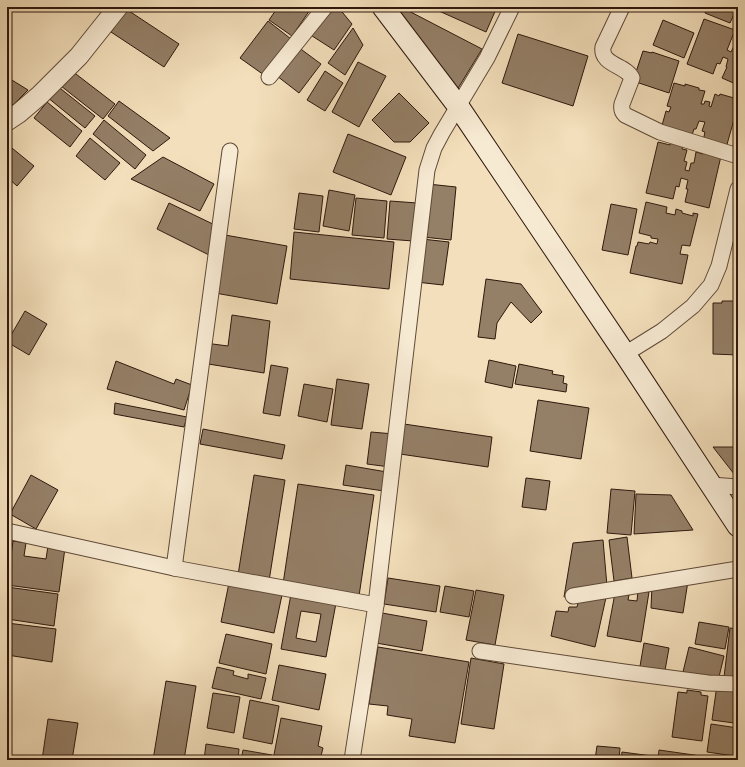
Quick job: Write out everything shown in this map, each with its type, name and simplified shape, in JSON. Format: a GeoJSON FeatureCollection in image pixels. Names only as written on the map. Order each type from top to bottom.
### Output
{"type":"FeatureCollection","features":[{"type":"Feature","properties":{"kind":"main road"},"geometry":{"type":"LineString","coordinates":[[383,7],[458,106],[625,354],[738,526]]}},
{"type":"Feature","properties":{"kind":"street"},"geometry":{"type":"LineString","coordinates":[[7,121],[40,95],[79,56],[118,7]]}},
{"type":"Feature","properties":{"kind":"street"},"geometry":{"type":"LineString","coordinates":[[269,77],[325,7]]}},
{"type":"Feature","properties":{"kind":"street"},"geometry":{"type":"LineString","coordinates":[[352,760],[376,605],[427,170],[434,148],[487,58],[512,7]]}},
{"type":"Feature","properties":{"kind":"street"},"geometry":{"type":"LineString","coordinates":[[622,7],[602,52],[607,60],[630,74],[632,78],[622,104],[622,112],[625,115],[660,132],[738,156]]}},
{"type":"Feature","properties":{"kind":"street"},"geometry":{"type":"LineString","coordinates":[[174,568],[230,151]]}},
{"type":"Feature","properties":{"kind":"street"},"geometry":{"type":"LineString","coordinates":[[625,354],[662,331],[693,306],[711,285],[719,266],[738,189]]}},
{"type":"Feature","properties":{"kind":"street"},"geometry":{"type":"LineString","coordinates":[[711,485],[738,487]]}},
{"type":"Feature","properties":{"kind":"street"},"geometry":{"type":"LineString","coordinates":[[7,531],[174,568],[376,605]]}},
{"type":"Feature","properties":{"kind":"street"},"geometry":{"type":"LineString","coordinates":[[573,596],[738,569]]}},
{"type":"Feature","properties":{"kind":"street"},"geometry":{"type":"LineString","coordinates":[[480,651],[708,683],[738,684]]}},
{"type":"Feature","properties":{"kind":"building"},"geometry":{"type":"Polygon","coordinates":[[[278,7],[312,7],[292,36],[269,20],[278,7]]]}},
{"type":"Feature","properties":{"kind":"building"},"geometry":{"type":"Polygon","coordinates":[[[330,7],[338,7],[352,24],[334,50],[309,34],[330,7]]]}},
{"type":"Feature","properties":{"kind":"building"},"geometry":{"type":"Polygon","coordinates":[[[430,7],[497,7],[486,32],[430,7]]]}},
{"type":"Feature","properties":{"kind":"building"},"geometry":{"type":"Polygon","coordinates":[[[707,7],[738,7],[738,13],[735,12],[730,23],[705,13],[707,7]]]}},
{"type":"Feature","properties":{"kind":"building"},"geometry":{"type":"Polygon","coordinates":[[[403,8],[482,49],[457,90],[399,15],[403,8]]]}},
{"type":"Feature","properties":{"kind":"building"},"geometry":{"type":"Polygon","coordinates":[[[126,9],[179,44],[164,67],[111,32],[126,9]]]}},
{"type":"Feature","properties":{"kind":"building"},"geometry":{"type":"Polygon","coordinates":[[[704,19],[735,30],[727,50],[731,52],[734,46],[737,48],[738,44],[738,85],[722,78],[727,67],[728,59],[723,57],[720,64],[717,63],[713,74],[687,64],[704,19]]]}},
{"type":"Feature","properties":{"kind":"building"},"geometry":{"type":"Polygon","coordinates":[[[663,20],[694,33],[684,58],[653,45],[663,20]]]}},
{"type":"Feature","properties":{"kind":"building"},"geometry":{"type":"Polygon","coordinates":[[[268,21],[291,39],[264,75],[240,58],[268,21]]]}},
{"type":"Feature","properties":{"kind":"building"},"geometry":{"type":"Polygon","coordinates":[[[353,28],[363,45],[345,75],[328,63],[353,28]]]}},
{"type":"Feature","properties":{"kind":"building"},"geometry":{"type":"Polygon","coordinates":[[[518,34],[588,56],[573,106],[502,83],[518,34]]]}},
{"type":"Feature","properties":{"kind":"building"},"geometry":{"type":"Polygon","coordinates":[[[298,47],[321,64],[299,93],[277,76],[298,47]]]}},
{"type":"Feature","properties":{"kind":"building"},"geometry":{"type":"Polygon","coordinates":[[[643,51],[652,52],[679,61],[669,93],[633,81],[643,51]]]}},
{"type":"Feature","properties":{"kind":"building"},"geometry":{"type":"Polygon","coordinates":[[[358,62],[386,76],[359,127],[332,112],[358,62]]]}},
{"type":"Feature","properties":{"kind":"building"},"geometry":{"type":"Polygon","coordinates":[[[72,71],[115,104],[103,119],[61,86],[72,71]]]}},
{"type":"Feature","properties":{"kind":"building"},"geometry":{"type":"Polygon","coordinates":[[[325,71],[343,83],[325,111],[307,100],[325,71]]]}},
{"type":"Feature","properties":{"kind":"building"},"geometry":{"type":"Polygon","coordinates":[[[7,77],[28,90],[13,105],[7,101],[7,77]]]}},
{"type":"Feature","properties":{"kind":"building"},"geometry":{"type":"Polygon","coordinates":[[[674,83],[685,86],[685,84],[705,91],[701,104],[704,104],[705,101],[710,102],[709,106],[711,107],[715,94],[734,98],[733,100],[738,101],[726,148],[703,141],[705,132],[702,131],[705,122],[699,121],[691,138],[661,129],[666,111],[669,112],[671,107],[667,106],[674,83]]]}},
{"type":"Feature","properties":{"kind":"building"},"geometry":{"type":"Polygon","coordinates":[[[56,85],[95,116],[85,128],[47,97],[56,85]]]}},
{"type":"Feature","properties":{"kind":"building"},"geometry":{"type":"Polygon","coordinates":[[[399,93],[429,123],[410,142],[394,142],[372,120],[399,93]]]}},
{"type":"Feature","properties":{"kind":"building"},"geometry":{"type":"Polygon","coordinates":[[[119,101],[170,138],[153,151],[108,116],[119,101]]]}},
{"type":"Feature","properties":{"kind":"building"},"geometry":{"type":"Polygon","coordinates":[[[47,102],[82,131],[70,147],[34,118],[47,102]]]}},
{"type":"Feature","properties":{"kind":"building"},"geometry":{"type":"Polygon","coordinates":[[[104,120],[146,155],[135,169],[93,134],[104,120]]]}},
{"type":"Feature","properties":{"kind":"building"},"geometry":{"type":"Polygon","coordinates":[[[348,134],[406,157],[391,195],[333,172],[348,134]]]}},
{"type":"Feature","properties":{"kind":"building"},"geometry":{"type":"Polygon","coordinates":[[[90,138],[120,163],[105,180],[76,156],[90,138]]]}},
{"type":"Feature","properties":{"kind":"building"},"geometry":{"type":"Polygon","coordinates":[[[658,142],[670,145],[671,142],[683,145],[682,149],[687,150],[684,161],[687,162],[685,170],[689,171],[691,163],[694,163],[696,152],[703,154],[703,151],[721,156],[709,208],[685,202],[688,189],[686,189],[688,180],[681,178],[679,187],[676,186],[673,199],[646,193],[658,142]]]}},
{"type":"Feature","properties":{"kind":"building"},"geometry":{"type":"Polygon","coordinates":[[[7,144],[34,166],[17,186],[7,177],[7,144]]]}},
{"type":"Feature","properties":{"kind":"building"},"geometry":{"type":"Polygon","coordinates":[[[163,157],[214,184],[200,211],[131,179],[163,157]]]}},
{"type":"Feature","properties":{"kind":"building"},"geometry":{"type":"Polygon","coordinates":[[[428,184],[456,187],[451,240],[423,237],[428,184]]]}},
{"type":"Feature","properties":{"kind":"building"},"geometry":{"type":"Polygon","coordinates":[[[329,190],[355,195],[349,231],[323,226],[329,190]]]}},
{"type":"Feature","properties":{"kind":"building"},"geometry":{"type":"Polygon","coordinates":[[[299,193],[323,196],[319,232],[294,229],[299,193]]]}},
{"type":"Feature","properties":{"kind":"building"},"geometry":{"type":"Polygon","coordinates":[[[356,198],[387,201],[384,238],[352,235],[356,198]]]}},
{"type":"Feature","properties":{"kind":"building"},"geometry":{"type":"Polygon","coordinates":[[[390,201],[417,203],[413,241],[387,239],[390,201]]]}},
{"type":"Feature","properties":{"kind":"building"},"geometry":{"type":"Polygon","coordinates":[[[646,202],[667,207],[666,213],[675,215],[676,209],[682,211],[682,213],[693,216],[693,213],[698,214],[690,246],[682,245],[680,254],[688,255],[682,284],[630,273],[638,242],[649,244],[650,242],[657,244],[658,239],[639,233],[646,202]]]}},
{"type":"Feature","properties":{"kind":"building"},"geometry":{"type":"Polygon","coordinates":[[[169,203],[217,226],[213,257],[157,229],[169,203]]]}},
{"type":"Feature","properties":{"kind":"building"},"geometry":{"type":"Polygon","coordinates":[[[611,204],[637,209],[628,255],[602,250],[611,204]]]}},
{"type":"Feature","properties":{"kind":"building"},"geometry":{"type":"Polygon","coordinates":[[[294,232],[394,242],[389,289],[290,279],[294,232]]]}},
{"type":"Feature","properties":{"kind":"building"},"geometry":{"type":"Polygon","coordinates":[[[225,235],[287,246],[277,304],[215,293],[225,235]]]}},
{"type":"Feature","properties":{"kind":"building"},"geometry":{"type":"Polygon","coordinates":[[[422,239],[449,242],[443,285],[416,282],[422,239]]]}},
{"type":"Feature","properties":{"kind":"building"},"geometry":{"type":"Polygon","coordinates":[[[486,279],[521,284],[542,312],[531,323],[511,302],[497,323],[495,339],[478,337],[486,279]]]}},
{"type":"Feature","properties":{"kind":"building"},"geometry":{"type":"Polygon","coordinates":[[[722,301],[738,301],[738,355],[713,354],[713,303],[722,303],[722,301]]]}},
{"type":"Feature","properties":{"kind":"building"},"geometry":{"type":"Polygon","coordinates":[[[25,311],[47,324],[29,355],[7,342],[25,311]]]}},
{"type":"Feature","properties":{"kind":"building"},"geometry":{"type":"Polygon","coordinates":[[[232,315],[270,321],[264,373],[202,363],[205,343],[228,346],[232,315]]]}},
{"type":"Feature","properties":{"kind":"building"},"geometry":{"type":"Polygon","coordinates":[[[489,360],[516,366],[512,388],[485,382],[489,360]]]}},
{"type":"Feature","properties":{"kind":"building"},"geometry":{"type":"Polygon","coordinates":[[[116,361],[174,384],[176,379],[192,385],[184,410],[107,389],[116,361]]]}},
{"type":"Feature","properties":{"kind":"building"},"geometry":{"type":"Polygon","coordinates":[[[519,364],[553,371],[552,374],[564,376],[563,383],[567,384],[566,392],[515,384],[519,364]]]}},
{"type":"Feature","properties":{"kind":"building"},"geometry":{"type":"Polygon","coordinates":[[[271,365],[288,368],[280,416],[263,413],[271,365]]]}},
{"type":"Feature","properties":{"kind":"building"},"geometry":{"type":"Polygon","coordinates":[[[337,379],[369,384],[362,429],[331,425],[337,379]]]}},
{"type":"Feature","properties":{"kind":"building"},"geometry":{"type":"Polygon","coordinates":[[[304,384],[333,389],[327,422],[298,416],[304,384]]]}},
{"type":"Feature","properties":{"kind":"building"},"geometry":{"type":"Polygon","coordinates":[[[538,400],[589,408],[581,459],[530,451],[538,400]]]}},
{"type":"Feature","properties":{"kind":"building"},"geometry":{"type":"Polygon","coordinates":[[[115,403],[187,417],[184,427],[114,414],[115,403]]]}},
{"type":"Feature","properties":{"kind":"building"},"geometry":{"type":"Polygon","coordinates":[[[404,424],[492,437],[488,467],[400,454],[404,424]]]}},
{"type":"Feature","properties":{"kind":"building"},"geometry":{"type":"Polygon","coordinates":[[[203,429],[285,445],[282,459],[200,444],[203,429]]]}},
{"type":"Feature","properties":{"kind":"building"},"geometry":{"type":"Polygon","coordinates":[[[371,432],[394,434],[390,467],[367,464],[371,432]]]}},
{"type":"Feature","properties":{"kind":"building"},"geometry":{"type":"Polygon","coordinates":[[[713,447],[738,447],[738,479],[713,447]]]}},
{"type":"Feature","properties":{"kind":"building"},"geometry":{"type":"Polygon","coordinates":[[[346,465],[387,472],[384,491],[343,485],[346,465]]]}},
{"type":"Feature","properties":{"kind":"building"},"geometry":{"type":"Polygon","coordinates":[[[31,475],[58,490],[36,529],[10,514],[31,475]]]}},
{"type":"Feature","properties":{"kind":"building"},"geometry":{"type":"Polygon","coordinates":[[[254,475],[285,480],[269,581],[238,575],[254,475]]]}},
{"type":"Feature","properties":{"kind":"building"},"geometry":{"type":"Polygon","coordinates":[[[526,478],[550,481],[546,510],[522,507],[526,478]]]}},
{"type":"Feature","properties":{"kind":"building"},"geometry":{"type":"Polygon","coordinates":[[[298,484],[374,495],[359,596],[283,584],[298,484]]]}},
{"type":"Feature","properties":{"kind":"building"},"geometry":{"type":"Polygon","coordinates":[[[611,489],[635,491],[631,535],[607,533],[611,489]]]}},
{"type":"Feature","properties":{"kind":"building"},"geometry":{"type":"Polygon","coordinates":[[[636,494],[671,495],[693,530],[634,534],[636,494]]]}},
{"type":"Feature","properties":{"kind":"building"},"geometry":{"type":"Polygon","coordinates":[[[627,537],[632,578],[614,581],[609,540],[627,537]]]}},
{"type":"Feature","properties":{"kind":"building"},"geometry":{"type":"Polygon","coordinates":[[[603,540],[607,586],[564,597],[573,543],[603,540]]]}},
{"type":"Feature","properties":{"kind":"building"},"geometry":{"type":"Polygon","coordinates":[[[13,541],[26,543],[24,556],[46,559],[48,546],[65,548],[59,592],[7,585],[13,541]]]}},
{"type":"Feature","properties":{"kind":"building"},"geometry":{"type":"Polygon","coordinates":[[[388,578],[440,586],[436,612],[384,604],[388,578]]]}},
{"type":"Feature","properties":{"kind":"building"},"geometry":{"type":"Polygon","coordinates":[[[688,581],[683,613],[651,608],[652,585],[688,581]]]}},
{"type":"Feature","properties":{"kind":"building"},"geometry":{"type":"Polygon","coordinates":[[[229,583],[282,595],[274,633],[221,622],[229,583]]]}},
{"type":"Feature","properties":{"kind":"building"},"geometry":{"type":"Polygon","coordinates":[[[445,586],[474,591],[469,617],[440,612],[445,586]]]}},
{"type":"Feature","properties":{"kind":"building"},"geometry":{"type":"Polygon","coordinates":[[[7,587],[58,594],[54,626],[7,619],[7,587]]]}},
{"type":"Feature","properties":{"kind":"building"},"geometry":{"type":"Polygon","coordinates":[[[476,590],[504,595],[495,645],[466,640],[476,590]]]}},
{"type":"Feature","properties":{"kind":"building"},"geometry":{"type":"Polygon","coordinates":[[[638,590],[649,592],[641,642],[607,636],[615,593],[629,595],[628,600],[637,601],[638,590]]]}},
{"type":"Feature","properties":{"kind":"building"},"geometry":{"type":"Polygon","coordinates":[[[607,593],[595,647],[551,636],[556,611],[568,612],[569,607],[577,607],[579,599],[607,593]]]}},
{"type":"Feature","properties":{"kind":"building"},"geometry":{"type":"Polygon","coordinates":[[[291,594],[336,603],[326,657],[281,649],[291,594]],[[301,611],[296,638],[316,642],[321,614],[301,611]]]}},
{"type":"Feature","properties":{"kind":"building"},"geometry":{"type":"Polygon","coordinates":[[[382,613],[427,621],[422,651],[376,643],[382,613]]]}},
{"type":"Feature","properties":{"kind":"building"},"geometry":{"type":"Polygon","coordinates":[[[699,622],[729,627],[725,649],[695,644],[699,622]]]}},
{"type":"Feature","properties":{"kind":"building"},"geometry":{"type":"Polygon","coordinates":[[[7,623],[56,629],[52,662],[7,655],[7,623]]]}},
{"type":"Feature","properties":{"kind":"building"},"geometry":{"type":"Polygon","coordinates":[[[730,628],[738,629],[738,679],[724,677],[730,628]]]}},
{"type":"Feature","properties":{"kind":"building"},"geometry":{"type":"Polygon","coordinates":[[[226,634],[272,644],[266,674],[219,663],[226,634]]]}},
{"type":"Feature","properties":{"kind":"building"},"geometry":{"type":"Polygon","coordinates":[[[644,643],[669,648],[664,676],[639,672],[644,643]]]}},
{"type":"Feature","properties":{"kind":"building"},"geometry":{"type":"Polygon","coordinates":[[[378,647],[469,662],[455,743],[409,736],[412,719],[387,715],[388,706],[369,704],[378,647]]]}},
{"type":"Feature","properties":{"kind":"building"},"geometry":{"type":"Polygon","coordinates":[[[689,647],[724,656],[718,681],[683,672],[689,647]]]}},
{"type":"Feature","properties":{"kind":"building"},"geometry":{"type":"Polygon","coordinates":[[[471,658],[504,664],[494,729],[461,724],[471,658]]]}},
{"type":"Feature","properties":{"kind":"building"},"geometry":{"type":"Polygon","coordinates":[[[279,665],[326,674],[319,710],[272,700],[279,665]]]}},
{"type":"Feature","properties":{"kind":"building"},"geometry":{"type":"Polygon","coordinates":[[[217,667],[234,671],[233,675],[248,679],[248,674],[266,678],[261,699],[212,688],[217,667]]]}},
{"type":"Feature","properties":{"kind":"building"},"geometry":{"type":"Polygon","coordinates":[[[166,681],[196,686],[184,760],[153,760],[166,681]]]}},
{"type":"Feature","properties":{"kind":"building"},"geometry":{"type":"Polygon","coordinates":[[[717,685],[738,688],[734,723],[712,720],[717,685]]]}},
{"type":"Feature","properties":{"kind":"building"},"geometry":{"type":"Polygon","coordinates":[[[687,690],[701,692],[701,695],[708,696],[702,741],[672,737],[678,692],[687,693],[687,690]]]}},
{"type":"Feature","properties":{"kind":"building"},"geometry":{"type":"Polygon","coordinates":[[[213,693],[240,697],[234,733],[207,728],[213,693]]]}},
{"type":"Feature","properties":{"kind":"building"},"geometry":{"type":"Polygon","coordinates":[[[250,700],[279,706],[272,744],[243,738],[250,700]]]}},
{"type":"Feature","properties":{"kind":"building"},"geometry":{"type":"Polygon","coordinates":[[[281,718],[322,726],[318,746],[323,748],[320,760],[273,760],[281,718]]]}},
{"type":"Feature","properties":{"kind":"building"},"geometry":{"type":"Polygon","coordinates":[[[48,719],[78,723],[72,760],[42,760],[48,719]]]}},
{"type":"Feature","properties":{"kind":"building"},"geometry":{"type":"Polygon","coordinates":[[[711,724],[738,728],[734,756],[707,752],[711,724]]]}},
{"type":"Feature","properties":{"kind":"building"},"geometry":{"type":"Polygon","coordinates":[[[206,744],[239,749],[238,760],[204,760],[206,744]]]}},
{"type":"Feature","properties":{"kind":"building"},"geometry":{"type":"Polygon","coordinates":[[[597,746],[620,748],[619,760],[595,760],[597,746]]]}},
{"type":"Feature","properties":{"kind":"building"},"geometry":{"type":"Polygon","coordinates":[[[243,750],[272,755],[271,760],[241,760],[243,750]]]}},
{"type":"Feature","properties":{"kind":"building"},"geometry":{"type":"Polygon","coordinates":[[[659,750],[701,756],[701,760],[658,760],[659,750]]]}},
{"type":"Feature","properties":{"kind":"building"},"geometry":{"type":"Polygon","coordinates":[[[622,752],[652,756],[652,760],[621,760],[622,752]]]}}]}
